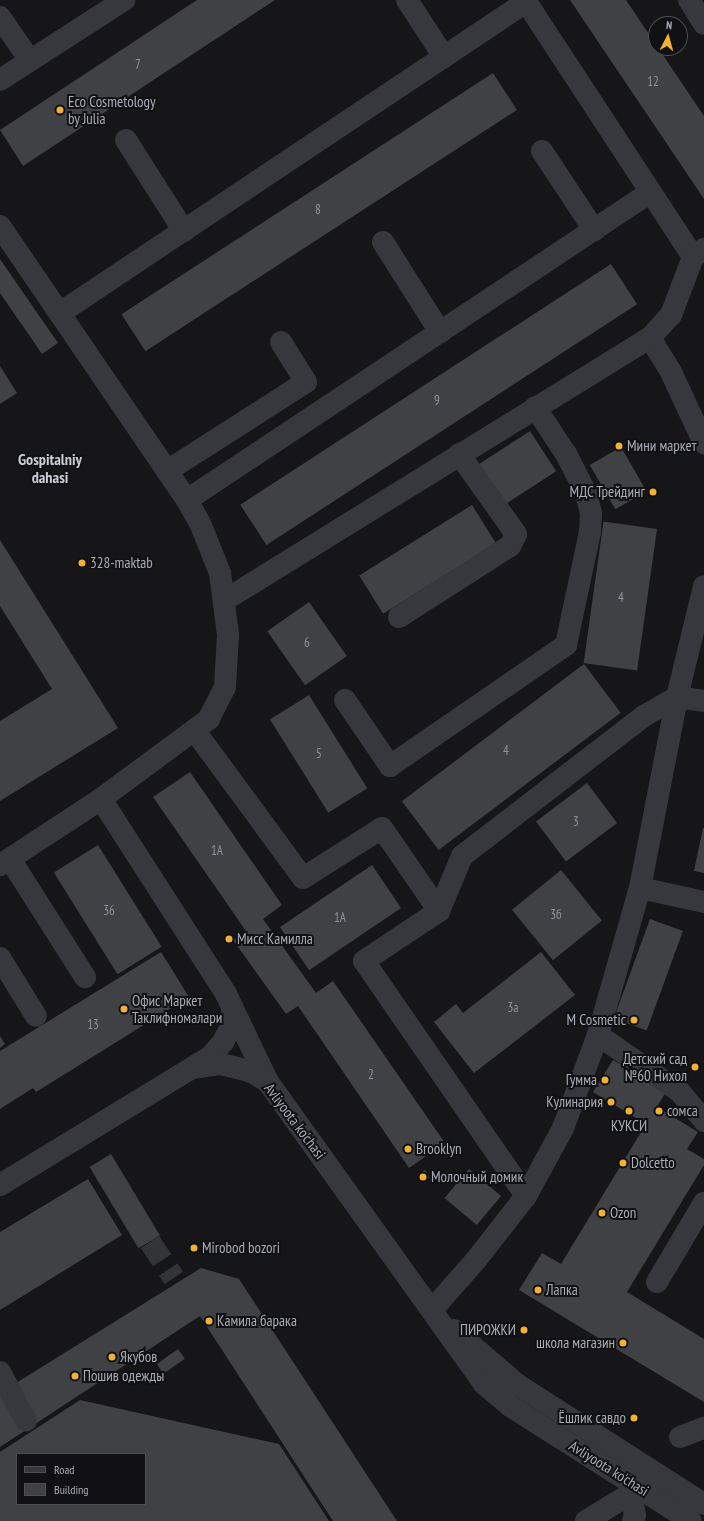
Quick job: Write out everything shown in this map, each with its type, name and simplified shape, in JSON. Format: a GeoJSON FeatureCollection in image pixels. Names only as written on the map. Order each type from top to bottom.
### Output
{"type":"FeatureCollection","features":[{"type":"Feature","properties":{"kind":"street"},"geometry":{"type":"LineString","coordinates":[[0,80],[29,59],[124,0]]}},
{"type":"Feature","properties":{"kind":"street"},"geometry":{"type":"LineString","coordinates":[[407,0],[444,57]]}},
{"type":"Feature","properties":{"kind":"street"},"geometry":{"type":"LineString","coordinates":[[689,0],[704,24]]}},
{"type":"Feature","properties":{"kind":"street"},"geometry":{"type":"LineString","coordinates":[[60,314],[526,1],[650,193],[698,253],[671,315],[650,338],[535,407],[225,600]]}},
{"type":"Feature","properties":{"kind":"street"},"geometry":{"type":"LineString","coordinates":[[0,18],[29,59]]}},
{"type":"Feature","properties":{"kind":"street"},"geometry":{"type":"LineString","coordinates":[[126,140],[184,231]]}},
{"type":"Feature","properties":{"kind":"street"},"geometry":{"type":"LineString","coordinates":[[542,151],[594,230]]}},
{"type":"Feature","properties":{"kind":"street"},"geometry":{"type":"LineString","coordinates":[[188,500],[650,193]]}},
{"type":"Feature","properties":{"kind":"street"},"geometry":{"type":"LineString","coordinates":[[0,226],[188,500],[211,546],[225,600],[228,649],[225,687],[208,719],[196,731],[101,799],[5,862],[84,977]]}},
{"type":"Feature","properties":{"kind":"street"},"geometry":{"type":"LineString","coordinates":[[383,242],[440,332]]}},
{"type":"Feature","properties":{"kind":"street"},"geometry":{"type":"LineString","coordinates":[[650,338],[670,370],[704,443]]}},
{"type":"Feature","properties":{"kind":"street"},"geometry":{"type":"LineString","coordinates":[[168,472],[306,382],[281,342]]}},
{"type":"Feature","properties":{"kind":"street"},"geometry":{"type":"LineString","coordinates":[[345,700],[390,766],[566,645],[590,532],[591,513],[586,493],[569,460],[535,407]]}},
{"type":"Feature","properties":{"kind":"street"},"geometry":{"type":"LineString","coordinates":[[399,616],[510,546],[516,534],[459,454]]}},
{"type":"Feature","properties":{"kind":"street"},"geometry":{"type":"LineString","coordinates":[[432,1310],[476,1260],[526,1196],[563,1128],[598,1035],[640,888],[677,697],[704,586]]}},
{"type":"Feature","properties":{"kind":"street"},"geometry":{"type":"LineString","coordinates":[[526,1196],[364,961],[439,911],[462,856],[644,716],[677,697],[704,701]]}},
{"type":"Feature","properties":{"kind":"street"},"geometry":{"type":"LineString","coordinates":[[196,731],[303,878],[382,828],[439,911]]}},
{"type":"Feature","properties":{"kind":"street"},"geometry":{"type":"LineString","coordinates":[[101,799],[232,1006],[268,1082]]}},
{"type":"Feature","properties":{"kind":"street"},"geometry":{"type":"LineString","coordinates":[[640,888],[704,902]]}},
{"type":"Feature","properties":{"kind":"street"},"geometry":{"type":"LineString","coordinates":[[0,958],[36,1016]]}},
{"type":"Feature","properties":{"kind":"street"},"geometry":{"type":"LineString","coordinates":[[192,1068],[210,1056],[223,1042],[232,1025],[232,1006]]}},
{"type":"Feature","properties":{"kind":"street"},"geometry":{"type":"LineString","coordinates":[[598,1035],[680,1092],[704,1121]]}},
{"type":"Feature","properties":{"kind":"street","name":"Avliyoota ko'chasi"},"geometry":{"type":"LineString","coordinates":[[0,1185],[192,1068],[231,1064],[250,1071],[268,1082],[432,1310],[458,1352],[492,1392],[636,1491],[691,1521]]}},
{"type":"Feature","properties":{"kind":"street"},"geometry":{"type":"LineString","coordinates":[[656,1282],[704,1203]]}},
{"type":"Feature","properties":{"kind":"street","name":"Avliyoota ko'chasi"},"geometry":{"type":"LineString","coordinates":[[432,1310],[518,1385],[704,1504]]}},
{"type":"Feature","properties":{"kind":"street"},"geometry":{"type":"LineString","coordinates":[[0,1372],[26,1421]]}},
{"type":"Feature","properties":{"kind":"street"},"geometry":{"type":"LineString","coordinates":[[680,1437],[704,1428]]}},
{"type":"Feature","properties":{"kind":"street"},"geometry":{"type":"LineString","coordinates":[[586,1521],[636,1491],[653,1471]]}},
{"type":"Feature","properties":{"kind":"street"},"geometry":{"type":"LineString","coordinates":[[633,1521],[635,1515],[636,1491]]}},
{"type":"Feature","properties":{"kind":"building"},"geometry":{"type":"Polygon","coordinates":[[[197,0],[275,0],[23,166],[0,130],[197,0]]]}},
{"type":"Feature","properties":{"kind":"building"},"geometry":{"type":"Polygon","coordinates":[[[570,0],[626,0],[648,33],[648,56],[664,56],[704,116],[704,199],[570,0]]]}},
{"type":"Feature","properties":{"kind":"building"},"geometry":{"type":"Polygon","coordinates":[[[493,73],[517,110],[145,351],[121,314],[493,73]]]}},
{"type":"Feature","properties":{"kind":"building"},"geometry":{"type":"Polygon","coordinates":[[[0,259],[58,343],[42,354],[0,293],[0,259]]]}},
{"type":"Feature","properties":{"kind":"building"},"geometry":{"type":"Polygon","coordinates":[[[611,264],[637,304],[266,545],[240,505],[611,264]]]}},
{"type":"Feature","properties":{"kind":"building"},"geometry":{"type":"Polygon","coordinates":[[[0,366],[17,393],[0,404],[0,366]]]}},
{"type":"Feature","properties":{"kind":"building"},"geometry":{"type":"Polygon","coordinates":[[[530,431],[556,471],[504,505],[478,465],[530,431]]]}},
{"type":"Feature","properties":{"kind":"building"},"geometry":{"type":"Polygon","coordinates":[[[621,447],[646,491],[615,509],[590,465],[621,447]]]}},
{"type":"Feature","properties":{"kind":"building"},"geometry":{"type":"Polygon","coordinates":[[[472,505],[496,543],[383,614],[359,575],[472,505]]]}},
{"type":"Feature","properties":{"kind":"building"},"geometry":{"type":"Polygon","coordinates":[[[604,521],[657,529],[637,671],[584,663],[604,521]]]}},
{"type":"Feature","properties":{"kind":"building"},"geometry":{"type":"Polygon","coordinates":[[[0,540],[118,728],[0,801],[0,721],[52,689],[0,606],[0,540]]]}},
{"type":"Feature","properties":{"kind":"building"},"geometry":{"type":"Polygon","coordinates":[[[309,602],[347,656],[305,685],[267,631],[309,602]]]}},
{"type":"Feature","properties":{"kind":"building"},"geometry":{"type":"Polygon","coordinates":[[[584,664],[621,713],[439,850],[402,801],[584,664]]]}},
{"type":"Feature","properties":{"kind":"building"},"geometry":{"type":"Polygon","coordinates":[[[309,695],[367,788],[328,813],[270,719],[309,695]]]}},
{"type":"Feature","properties":{"kind":"building"},"geometry":{"type":"Polygon","coordinates":[[[190,772],[282,905],[263,919],[316,993],[333,981],[445,1143],[409,1168],[298,1006],[286,1014],[233,940],[246,931],[153,797],[190,772]]]}},
{"type":"Feature","properties":{"kind":"building"},"geometry":{"type":"Polygon","coordinates":[[[587,783],[617,823],[566,861],[536,822],[587,783]]]}},
{"type":"Feature","properties":{"kind":"building"},"geometry":{"type":"Polygon","coordinates":[[[704,828],[704,873],[694,871],[704,828]]]}},
{"type":"Feature","properties":{"kind":"building"},"geometry":{"type":"Polygon","coordinates":[[[98,845],[162,947],[117,974],[54,873],[98,845]]]}},
{"type":"Feature","properties":{"kind":"building"},"geometry":{"type":"Polygon","coordinates":[[[372,865],[401,908],[309,970],[280,927],[372,865]]]}},
{"type":"Feature","properties":{"kind":"building"},"geometry":{"type":"Polygon","coordinates":[[[561,870],[602,921],[553,960],[512,910],[561,870]]]}},
{"type":"Feature","properties":{"kind":"building"},"geometry":{"type":"Polygon","coordinates":[[[650,919],[683,931],[647,1031],[614,1019],[650,919]]]}},
{"type":"Feature","properties":{"kind":"building"},"geometry":{"type":"Polygon","coordinates":[[[161,952],[189,997],[36,1092],[33,1088],[0,1109],[0,1051],[161,952]]]}},
{"type":"Feature","properties":{"kind":"building"},"geometry":{"type":"Polygon","coordinates":[[[541,952],[575,995],[474,1073],[434,1022],[456,1004],[463,1013],[541,952]]]}},
{"type":"Feature","properties":{"kind":"building"},"geometry":{"type":"Polygon","coordinates":[[[0,1036],[5,1044],[0,1048],[0,1036]]]}},
{"type":"Feature","properties":{"kind":"building"},"geometry":{"type":"Polygon","coordinates":[[[613,1060],[666,1092],[657,1107],[698,1132],[687,1149],[704,1159],[704,1165],[627,1292],[704,1339],[704,1402],[519,1290],[542,1253],[561,1264],[646,1124],[593,1092],[613,1060]]]}},
{"type":"Feature","properties":{"kind":"building"},"geometry":{"type":"Polygon","coordinates":[[[111,1154],[160,1235],[138,1248],[90,1167],[111,1154]]]}},
{"type":"Feature","properties":{"kind":"building"},"geometry":{"type":"Polygon","coordinates":[[[469,1169],[501,1196],[477,1225],[445,1198],[469,1169]]]}},
{"type":"Feature","properties":{"kind":"building","name":"Молочный домик"},"geometry":{"type":"Polygon","coordinates":[[[425,1170],[430,1178],[422,1182],[417,1175],[425,1170]]]}},
{"type":"Feature","properties":{"kind":"building"},"geometry":{"type":"Polygon","coordinates":[[[88,1179],[122,1235],[0,1310],[0,1232],[88,1179]]]}},
{"type":"Feature","properties":{"kind":"building"},"geometry":{"type":"Polygon","coordinates":[[[201,1268],[239,1279],[397,1521],[333,1521],[200,1316],[0,1447],[0,1393],[201,1268]]]}},
{"type":"Feature","properties":{"kind":"building"},"geometry":{"type":"Polygon","coordinates":[[[178,1349],[185,1359],[164,1374],[157,1364],[178,1349]]]}},
{"type":"Feature","properties":{"kind":"building"},"geometry":{"type":"Polygon","coordinates":[[[80,1400],[279,1444],[329,1521],[0,1521],[0,1452],[80,1400]]]}},
{"type":"Feature","properties":{"kind":"tunnel"},"geometry":{"type":"LineString","coordinates":[[150,1242],[174,1278]]}},
{"type":"Feature","properties":{"kind":"place","name":"Eco Cosmetology by Julia"},"geometry":{"type":"Point","coordinates":[60,110]}},
{"type":"Feature","properties":{"kind":"place","name":"Мини маркет"},"geometry":{"type":"Point","coordinates":[619,446]}},
{"type":"Feature","properties":{"kind":"place","name":"МДС Трейдинг"},"geometry":{"type":"Point","coordinates":[653,492]}},
{"type":"Feature","properties":{"kind":"place","name":"328-maktab"},"geometry":{"type":"Point","coordinates":[82,563]}},
{"type":"Feature","properties":{"kind":"place","name":"Мисс Камилла"},"geometry":{"type":"Point","coordinates":[229,939]}},
{"type":"Feature","properties":{"kind":"place","name":"Офис Маркет Таклифномалари"},"geometry":{"type":"Point","coordinates":[124,1009]}},
{"type":"Feature","properties":{"kind":"place","name":"M Cosmetic"},"geometry":{"type":"Point","coordinates":[634,1020]}},
{"type":"Feature","properties":{"kind":"place","name":"Детский сад №60 Нихол"},"geometry":{"type":"Point","coordinates":[695,1067]}},
{"type":"Feature","properties":{"kind":"place","name":"Гумма"},"geometry":{"type":"Point","coordinates":[605,1080]}},
{"type":"Feature","properties":{"kind":"place","name":"Кулинария"},"geometry":{"type":"Point","coordinates":[611,1102]}},
{"type":"Feature","properties":{"kind":"place","name":"КУКСИ"},"geometry":{"type":"Point","coordinates":[629,1111]}},
{"type":"Feature","properties":{"kind":"place","name":"сомса"},"geometry":{"type":"Point","coordinates":[659,1111]}},
{"type":"Feature","properties":{"kind":"place","name":"Brooklyn"},"geometry":{"type":"Point","coordinates":[408,1149]}},
{"type":"Feature","properties":{"kind":"place","name":"Dolcetto"},"geometry":{"type":"Point","coordinates":[623,1163]}},
{"type":"Feature","properties":{"kind":"place","name":"Молочный домик"},"geometry":{"type":"Point","coordinates":[423,1177]}},
{"type":"Feature","properties":{"kind":"place","name":"Ozon"},"geometry":{"type":"Point","coordinates":[602,1213]}},
{"type":"Feature","properties":{"kind":"place","name":"Mirobod bozori"},"geometry":{"type":"Point","coordinates":[194,1248]}},
{"type":"Feature","properties":{"kind":"place","name":"Лапка"},"geometry":{"type":"Point","coordinates":[538,1290]}},
{"type":"Feature","properties":{"kind":"place","name":"Камила барака"},"geometry":{"type":"Point","coordinates":[209,1321]}},
{"type":"Feature","properties":{"kind":"place","name":"ПИРОЖКИ"},"geometry":{"type":"Point","coordinates":[524,1330]}},
{"type":"Feature","properties":{"kind":"place","name":"школа магазин"},"geometry":{"type":"Point","coordinates":[623,1343]}},
{"type":"Feature","properties":{"kind":"place","name":"Якубов"},"geometry":{"type":"Point","coordinates":[112,1357]}},
{"type":"Feature","properties":{"kind":"place","name":"Пошив одежды"},"geometry":{"type":"Point","coordinates":[75,1376]}},
{"type":"Feature","properties":{"kind":"place","name":"Ёшлик савдо"},"geometry":{"type":"Point","coordinates":[634,1418]}},
{"type":"Feature","properties":{"kind":"district","name":"Gospitalniy dahasi"},"geometry":{"type":"Point","coordinates":[50,468]}}]}
